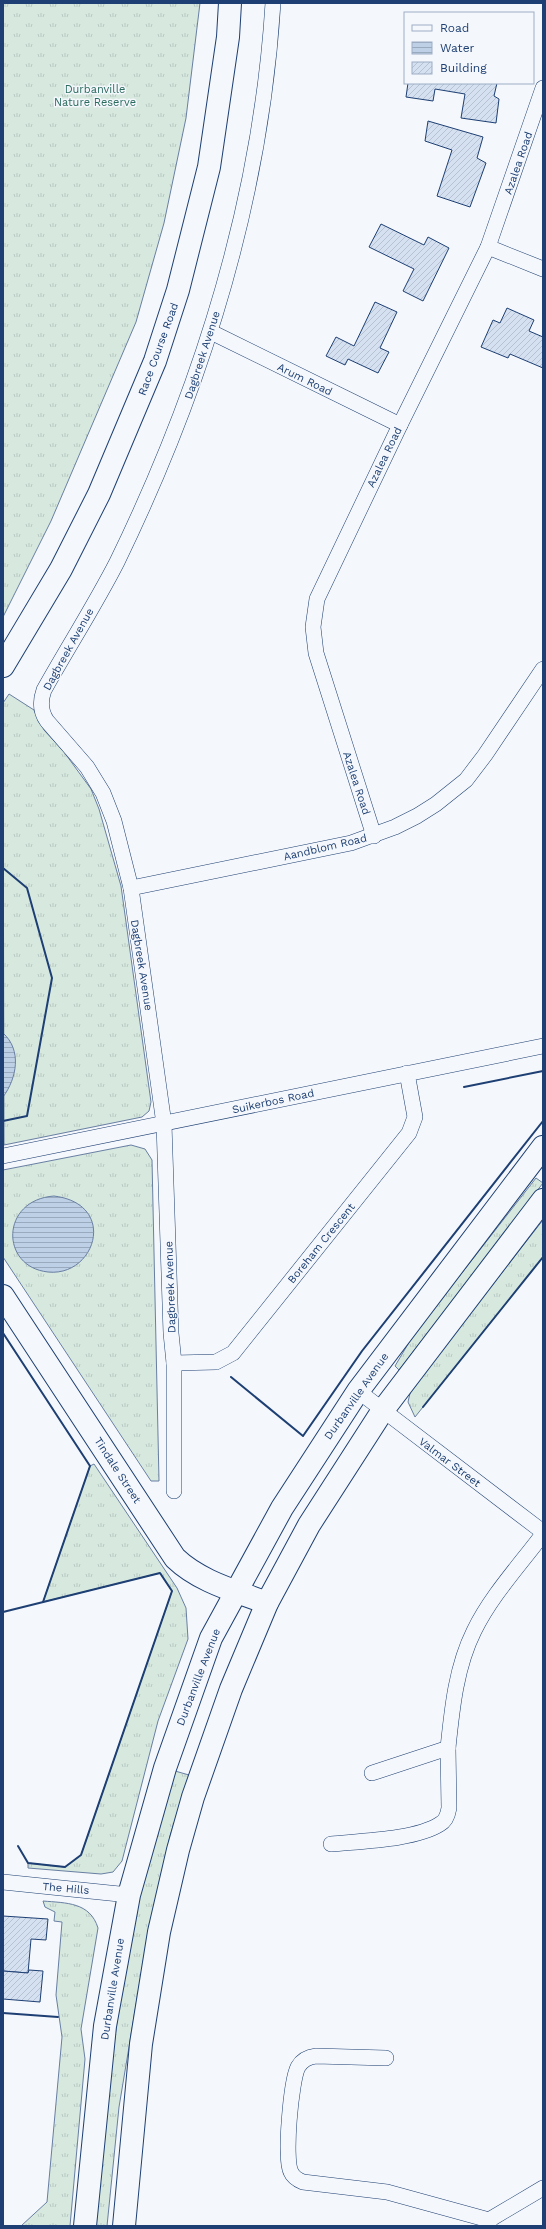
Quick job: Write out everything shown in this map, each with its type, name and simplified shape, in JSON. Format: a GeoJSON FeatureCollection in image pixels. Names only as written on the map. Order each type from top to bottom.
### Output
{"type":"FeatureCollection","features":[{"type":"Feature","properties":{"kind":"main road","name":"Race Course Road"},"geometry":{"type":"LineString","coordinates":[[3,666],[61,569],[99,494],[155,361],[178,290],[209,167],[228,36],[230,3]]}},
{"type":"Feature","properties":{"kind":"main road","name":"Durbanville Avenue"},"geometry":{"type":"LineString","coordinates":[[85,2226],[104,2026],[129,1895],[152,1808],[211,1638],[285,1502],[358,1390],[543,1147]]}},
{"type":"Feature","properties":{"kind":"main road"},"geometry":{"type":"LineString","coordinates":[[124,2226],[144,2022],[152,1969],[169,1886],[204,1764],[231,1689],[267,1603],[309,1524],[383,1410],[543,1200]]}},
{"type":"Feature","properties":{"kind":"main road","name":"Tindale Street"},"geometry":{"type":"LineString","coordinates":[[3,1296],[175,1558],[193,1573],[267,1603]]}},
{"type":"Feature","properties":{"kind":"street","name":"Dagbreek Avenue"},"geometry":{"type":"LineString","coordinates":[[174,1491],[174,1363],[164,1124],[130,888],[114,821],[103,793],[87,767],[47,721],[43,715],[41,702],[44,690],[116,564],[140,512],[185,407],[211,332],[235,244],[257,145],[271,44],[274,3]]}},
{"type":"Feature","properties":{"kind":"street","name":"Azalea Road"},"geometry":{"type":"LineString","coordinates":[[374,836],[319,666],[314,640],[314,620],[317,599],[400,425],[488,247],[543,88]]}},
{"type":"Feature","properties":{"kind":"street"},"geometry":{"type":"LineString","coordinates":[[488,247],[543,270]]}},
{"type":"Feature","properties":{"kind":"street","name":"Arum Road"},"geometry":{"type":"LineString","coordinates":[[211,332],[400,425]]}},
{"type":"Feature","properties":{"kind":"street","name":"Aandblom Road"},"geometry":{"type":"LineString","coordinates":[[130,888],[351,843],[374,836],[423,812],[452,792],[466,780],[485,755],[543,669]]}},
{"type":"Feature","properties":{"kind":"street","name":"Suikerbos Road"},"geometry":{"type":"LineString","coordinates":[[3,1156],[543,1046]]}},
{"type":"Feature","properties":{"kind":"street","name":"Boreham Crescent"},"geometry":{"type":"LineString","coordinates":[[174,1363],[216,1362],[233,1353],[409,1133],[415,1122],[415,1111],[407,1073]]}},
{"type":"Feature","properties":{"kind":"street","name":"Valmar Street"},"geometry":{"type":"LineString","coordinates":[[358,1390],[543,1533]]}},
{"type":"Feature","properties":{"kind":"street"},"geometry":{"type":"LineString","coordinates":[[331,1844],[404,1836],[442,1823],[448,1813],[448,1748],[453,1700],[462,1663],[474,1632],[503,1584],[543,1533]]}},
{"type":"Feature","properties":{"kind":"street"},"geometry":{"type":"LineString","coordinates":[[372,1773],[448,1748]]}},
{"type":"Feature","properties":{"kind":"street","name":"The Hills"},"geometry":{"type":"LineString","coordinates":[[3,1882],[129,1895]]}},
{"type":"Feature","properties":{"kind":"street"},"geometry":{"type":"LineString","coordinates":[[386,2058],[316,2056],[302,2062],[296,2074],[288,2140],[291,2172],[298,2180],[303,2182],[387,2192],[489,2223],[543,2188]]}},
{"type":"Feature","properties":{"kind":"green space","name":"Durbanville Nature Reserve"},"geometry":{"type":"Polygon","coordinates":[[[3,3],[200,3],[186,118],[164,223],[136,322],[51,521],[3,617],[3,3]]]}},
{"type":"Feature","properties":{"kind":"green space"},"geometry":{"type":"Polygon","coordinates":[[[9,694],[34,710],[44,730],[64,752],[91,789],[99,809],[121,886],[151,1102],[149,1111],[142,1117],[4,1145],[3,703],[9,694]]]}},
{"type":"Feature","properties":{"kind":"green space"},"geometry":{"type":"Polygon","coordinates":[[[131,1145],[145,1149],[152,1160],[159,1481],[151,1481],[3,1257],[3,1170],[131,1145]]]}},
{"type":"Feature","properties":{"kind":"green space"},"geometry":{"type":"Polygon","coordinates":[[[536,1178],[543,1183],[399,1370],[395,1366],[414,1334],[536,1178]]]}},
{"type":"Feature","properties":{"kind":"green space"},"geometry":{"type":"Polygon","coordinates":[[[543,1220],[543,1257],[415,1417],[408,1402],[411,1389],[543,1220]]]}},
{"type":"Feature","properties":{"kind":"green space"},"geometry":{"type":"Polygon","coordinates":[[[94,1464],[177,1588],[186,1608],[188,1639],[158,1721],[122,1861],[113,1872],[101,1874],[28,1868],[28,1863],[65,1867],[81,1855],[172,1591],[160,1573],[43,1602],[90,1466],[94,1464]]]}},
{"type":"Feature","properties":{"kind":"green space"},"geometry":{"type":"Polygon","coordinates":[[[175,1771],[189,1775],[170,1836],[147,1939],[119,2107],[107,2226],[96,2226],[111,2069],[121,1991],[135,1914],[175,1771]]]}},
{"type":"Feature","properties":{"kind":"green space"},"geometry":{"type":"Polygon","coordinates":[[[43,1901],[60,1902],[76,1906],[89,1913],[94,1919],[98,1928],[81,2029],[85,2059],[70,2226],[21,2226],[47,2202],[62,2037],[56,1995],[62,1922],[54,1921],[55,1912],[45,1907],[43,1901]]]}},
{"type":"Feature","properties":{"kind":"water"},"geometry":{"type":"Polygon","coordinates":[[[3,1033],[13,1048],[15,1064],[12,1081],[3,1097],[3,1033]]]}},
{"type":"Feature","properties":{"kind":"water"},"geometry":{"type":"Polygon","coordinates":[[[54,1196],[74,1202],[87,1212],[93,1225],[93,1239],[88,1252],[78,1263],[65,1270],[48,1272],[32,1267],[21,1259],[15,1247],[13,1234],[16,1220],[24,1209],[36,1200],[54,1196]]]}},
{"type":"Feature","properties":{"kind":"building"},"geometry":{"type":"Polygon","coordinates":[[[408,84],[497,84],[494,96],[499,99],[496,123],[461,118],[465,94],[435,89],[433,101],[406,97],[408,84]]]}},
{"type":"Feature","properties":{"kind":"building"},"geometry":{"type":"Polygon","coordinates":[[[428,121],[483,137],[477,158],[486,163],[470,207],[437,196],[452,150],[425,141],[428,121]]]}},
{"type":"Feature","properties":{"kind":"building"},"geometry":{"type":"Polygon","coordinates":[[[381,224],[424,245],[428,237],[449,248],[423,301],[403,291],[414,269],[369,247],[381,224]]]}},
{"type":"Feature","properties":{"kind":"building"},"geometry":{"type":"Polygon","coordinates":[[[375,302],[397,312],[380,348],[389,352],[378,373],[348,359],[345,365],[326,356],[336,337],[354,346],[375,302]]]}},
{"type":"Feature","properties":{"kind":"building"},"geometry":{"type":"Polygon","coordinates":[[[507,308],[534,320],[529,331],[543,337],[543,368],[510,354],[508,358],[481,347],[493,320],[500,323],[507,308]]]}},
{"type":"Feature","properties":{"kind":"building"},"geometry":{"type":"Polygon","coordinates":[[[3,1916],[48,1919],[46,1940],[31,1939],[28,1973],[3,1971],[3,1916]]]}},
{"type":"Feature","properties":{"kind":"building"},"geometry":{"type":"Polygon","coordinates":[[[29,1970],[43,1971],[40,2002],[3,1999],[3,1971],[28,1973],[29,1970]]]}},
{"type":"Feature","properties":{"kind":"wall"},"geometry":{"type":"LineString","coordinates":[[3,868],[27,888],[52,978],[27,1116],[3,1121]]}},
{"type":"Feature","properties":{"kind":"wall"},"geometry":{"type":"LineString","coordinates":[[464,1087],[543,1071]]}},
{"type":"Feature","properties":{"kind":"wall"},"geometry":{"type":"LineString","coordinates":[[231,1377],[303,1436],[362,1351],[543,1121]]}},
{"type":"Feature","properties":{"kind":"wall"},"geometry":{"type":"LineString","coordinates":[[423,1407],[543,1257]]}},
{"type":"Feature","properties":{"kind":"wall"},"geometry":{"type":"LineString","coordinates":[[3,1333],[90,1466],[43,1602]]}},
{"type":"Feature","properties":{"kind":"wall"},"geometry":{"type":"LineString","coordinates":[[3,1612],[160,1573],[172,1591],[81,1855],[65,1867],[28,1863],[18,1846]]}},
{"type":"Feature","properties":{"kind":"wall"},"geometry":{"type":"LineString","coordinates":[[3,2013],[58,2017]]}}]}
